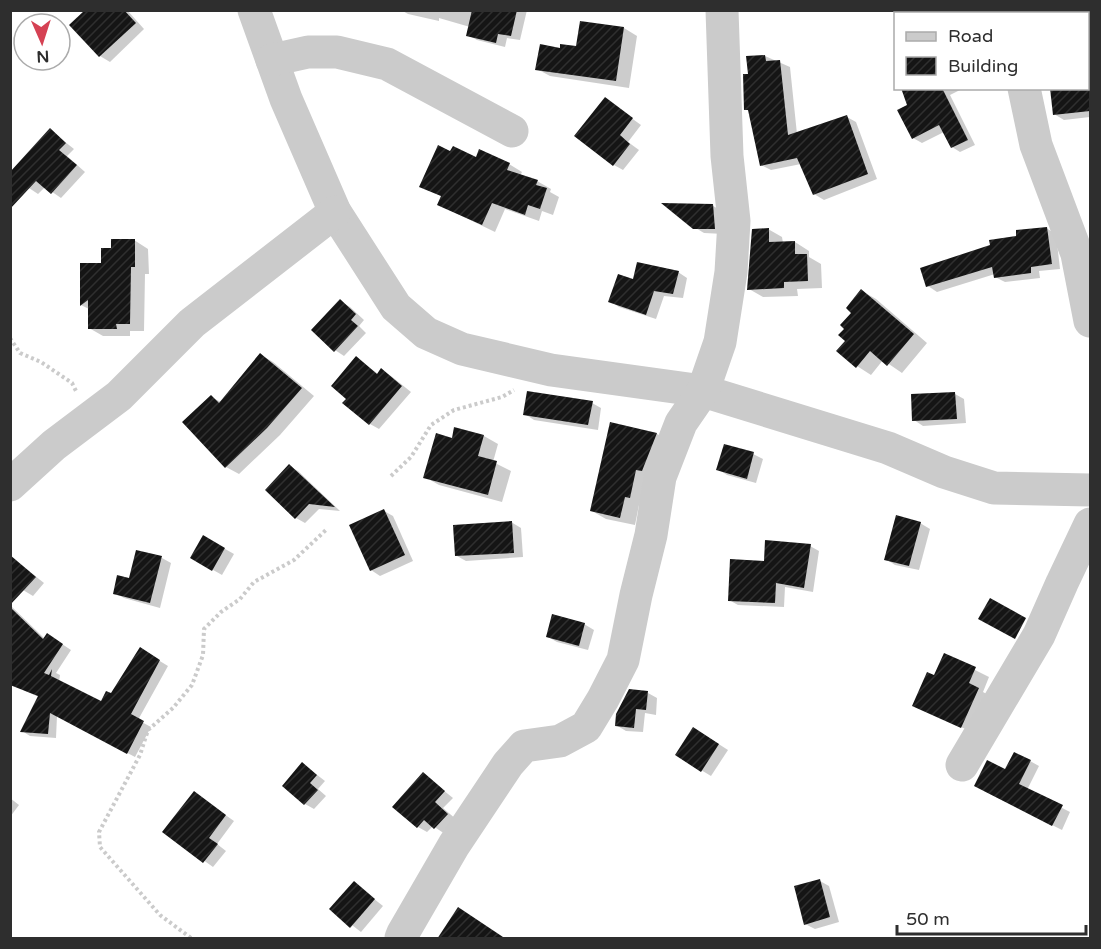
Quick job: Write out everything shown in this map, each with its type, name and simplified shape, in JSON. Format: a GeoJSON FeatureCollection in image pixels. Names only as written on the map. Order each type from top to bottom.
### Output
{"type":"FeatureCollection","features":[{"type":"Feature","properties":{"kind":"street"},"geometry":{"type":"LineString","coordinates":[[254,10],[286,99],[335,212],[396,307],[426,333],[462,349],[551,370],[703,391],[888,448],[944,472],[994,488],[1090,490]]}},
{"type":"Feature","properties":{"kind":"street"},"geometry":{"type":"LineString","coordinates":[[401,939],[454,845],[508,764],[524,746],[560,741],[586,727],[623,660],[651,535],[660,477],[681,423],[703,391],[722,330],[731,272],[734,221],[727,156],[722,10]]}},
{"type":"Feature","properties":{"kind":"street"},"geometry":{"type":"LineString","coordinates":[[272,60],[308,52],[336,52],[387,64],[512,131]]}},
{"type":"Feature","properties":{"kind":"street"},"geometry":{"type":"LineString","coordinates":[[1024,90],[1036,145],[1084,252],[1090,321]]}},
{"type":"Feature","properties":{"kind":"street"},"geometry":{"type":"LineString","coordinates":[[10,485],[54,445],[119,396],[192,323],[335,212]]}},
{"type":"Feature","properties":{"kind":"street"},"geometry":{"type":"LineString","coordinates":[[962,765],[1040,635],[1090,524]]}},
{"type":"Feature","properties":{"kind":"path"},"geometry":{"type":"LineString","coordinates":[[10,338],[20,353],[41,362],[72,383],[92,417]]}},
{"type":"Feature","properties":{"kind":"path"},"geometry":{"type":"LineString","coordinates":[[391,476],[411,457],[431,425],[454,410],[502,398],[551,370]]}},
{"type":"Feature","properties":{"kind":"path"},"geometry":{"type":"LineString","coordinates":[[191,939],[160,915],[100,847],[99,832],[140,755],[148,730],[173,708],[192,685],[203,655],[204,629],[220,612],[240,599],[254,582],[294,560],[327,529]]}},
{"type":"Feature","properties":{"kind":"building"},"geometry":{"type":"Polygon","coordinates":[[[85,10],[124,10],[136,23],[99,57],[72,28],[72,22],[85,10]]]}},
{"type":"Feature","properties":{"kind":"building"},"geometry":{"type":"Polygon","coordinates":[[[472,10],[517,10],[511,36],[498,34],[496,43],[466,36],[472,10]]]}},
{"type":"Feature","properties":{"kind":"building"},"geometry":{"type":"Polygon","coordinates":[[[580,21],[624,27],[616,81],[535,70],[540,44],[560,48],[560,44],[576,46],[580,21]]]}},
{"type":"Feature","properties":{"kind":"building"},"geometry":{"type":"Polygon","coordinates":[[[765,55],[766,61],[780,60],[788,135],[847,115],[868,174],[813,195],[797,158],[760,166],[748,110],[744,110],[743,74],[748,74],[746,56],[765,55]]]}},
{"type":"Feature","properties":{"kind":"building"},"geometry":{"type":"Polygon","coordinates":[[[1090,88],[1090,111],[1053,115],[1050,90],[1089,90],[1090,88]]]}},
{"type":"Feature","properties":{"kind":"building"},"geometry":{"type":"Polygon","coordinates":[[[902,90],[943,90],[968,140],[951,148],[939,125],[912,139],[897,110],[907,105],[902,90]]]}},
{"type":"Feature","properties":{"kind":"building"},"geometry":{"type":"Polygon","coordinates":[[[605,97],[633,118],[620,135],[630,144],[613,166],[574,136],[605,97]]]}},
{"type":"Feature","properties":{"kind":"building"},"geometry":{"type":"Polygon","coordinates":[[[50,128],[66,143],[59,150],[77,165],[51,194],[36,181],[10,209],[10,172],[50,128]]]}},
{"type":"Feature","properties":{"kind":"building"},"geometry":{"type":"Polygon","coordinates":[[[438,145],[450,151],[453,146],[476,157],[479,149],[510,163],[507,170],[538,180],[536,185],[547,188],[540,209],[528,205],[525,215],[492,203],[482,225],[437,205],[441,196],[419,187],[438,145]]]}},
{"type":"Feature","properties":{"kind":"building"},"geometry":{"type":"Polygon","coordinates":[[[661,203],[713,204],[715,229],[693,229],[661,203]]]}},
{"type":"Feature","properties":{"kind":"building"},"geometry":{"type":"Polygon","coordinates":[[[1047,227],[1052,264],[1031,267],[1031,273],[994,278],[992,267],[926,287],[920,268],[990,245],[989,240],[1016,236],[1016,230],[1047,227]]]}},
{"type":"Feature","properties":{"kind":"building"},"geometry":{"type":"Polygon","coordinates":[[[769,228],[769,242],[795,241],[795,254],[807,254],[808,281],[784,282],[784,288],[747,290],[752,229],[769,228]]]}},
{"type":"Feature","properties":{"kind":"building"},"geometry":{"type":"Polygon","coordinates":[[[111,239],[135,239],[135,267],[131,267],[130,324],[116,324],[117,329],[88,329],[88,300],[80,306],[80,263],[101,263],[101,248],[111,248],[111,239]]]}},
{"type":"Feature","properties":{"kind":"building"},"geometry":{"type":"Polygon","coordinates":[[[637,262],[679,271],[673,294],[654,291],[646,315],[608,302],[618,274],[633,279],[637,262]]]}},
{"type":"Feature","properties":{"kind":"building"},"geometry":{"type":"Polygon","coordinates":[[[861,289],[914,334],[887,366],[870,351],[856,368],[836,351],[845,341],[838,335],[844,329],[840,325],[851,313],[846,308],[861,289]]]}},
{"type":"Feature","properties":{"kind":"building"},"geometry":{"type":"Polygon","coordinates":[[[340,299],[356,314],[351,320],[358,326],[334,352],[311,330],[340,299]]]}},
{"type":"Feature","properties":{"kind":"building"},"geometry":{"type":"Polygon","coordinates":[[[260,353],[302,388],[267,428],[225,468],[182,422],[211,395],[219,403],[260,353]]]}},
{"type":"Feature","properties":{"kind":"building"},"geometry":{"type":"Polygon","coordinates":[[[356,356],[377,374],[381,368],[402,386],[369,425],[342,403],[346,399],[331,386],[356,356]]]}},
{"type":"Feature","properties":{"kind":"building"},"geometry":{"type":"Polygon","coordinates":[[[527,391],[593,401],[588,425],[523,415],[527,391]]]}},
{"type":"Feature","properties":{"kind":"building"},"geometry":{"type":"Polygon","coordinates":[[[955,392],[957,419],[912,421],[911,394],[955,392]]]}},
{"type":"Feature","properties":{"kind":"building"},"geometry":{"type":"Polygon","coordinates":[[[610,422],[657,433],[642,471],[636,470],[630,498],[625,497],[620,518],[590,511],[610,422]]]}},
{"type":"Feature","properties":{"kind":"building"},"geometry":{"type":"Polygon","coordinates":[[[454,427],[484,435],[478,456],[497,461],[488,495],[423,478],[436,433],[452,438],[454,427]]]}},
{"type":"Feature","properties":{"kind":"building"},"geometry":{"type":"Polygon","coordinates":[[[724,444],[754,452],[747,479],[716,470],[724,444]]]}},
{"type":"Feature","properties":{"kind":"building"},"geometry":{"type":"Polygon","coordinates":[[[289,464],[335,507],[309,504],[295,519],[265,490],[289,464]]]}},
{"type":"Feature","properties":{"kind":"building"},"geometry":{"type":"Polygon","coordinates":[[[384,509],[405,555],[370,571],[349,525],[384,509]]]}},
{"type":"Feature","properties":{"kind":"building"},"geometry":{"type":"Polygon","coordinates":[[[896,515],[921,522],[909,566],[884,560],[896,515]]]}},
{"type":"Feature","properties":{"kind":"building"},"geometry":{"type":"Polygon","coordinates":[[[512,521],[514,553],[455,556],[453,525],[512,521]]]}},
{"type":"Feature","properties":{"kind":"building"},"geometry":{"type":"Polygon","coordinates":[[[203,535],[225,548],[212,571],[190,558],[203,535]]]}},
{"type":"Feature","properties":{"kind":"building"},"geometry":{"type":"Polygon","coordinates":[[[765,540],[811,544],[804,588],[776,583],[775,603],[728,601],[730,559],[764,561],[765,540]]]}},
{"type":"Feature","properties":{"kind":"building"},"geometry":{"type":"Polygon","coordinates":[[[136,550],[162,556],[150,603],[113,594],[117,575],[129,578],[136,550]]]}},
{"type":"Feature","properties":{"kind":"building"},"geometry":{"type":"Polygon","coordinates":[[[10,555],[36,577],[10,605],[10,555]]]}},
{"type":"Feature","properties":{"kind":"building"},"geometry":{"type":"Polygon","coordinates":[[[990,598],[1026,618],[1015,639],[978,619],[990,598]]]}},
{"type":"Feature","properties":{"kind":"building"},"geometry":{"type":"Polygon","coordinates":[[[10,607],[43,639],[47,633],[63,644],[44,673],[49,675],[52,669],[51,676],[101,701],[106,691],[111,693],[140,647],[160,660],[131,714],[144,721],[127,754],[50,713],[48,734],[20,732],[38,696],[10,685],[10,607]]]}},
{"type":"Feature","properties":{"kind":"building"},"geometry":{"type":"Polygon","coordinates":[[[552,614],[585,623],[579,646],[546,637],[552,614]]]}},
{"type":"Feature","properties":{"kind":"building"},"geometry":{"type":"Polygon","coordinates":[[[944,653],[976,667],[969,683],[979,688],[961,728],[912,706],[927,672],[934,675],[944,653]]]}},
{"type":"Feature","properties":{"kind":"building"},"geometry":{"type":"Polygon","coordinates":[[[629,689],[648,691],[646,710],[636,709],[634,728],[615,726],[616,714],[629,689]]]}},
{"type":"Feature","properties":{"kind":"building"},"geometry":{"type":"Polygon","coordinates":[[[693,727],[719,744],[701,772],[675,755],[693,727]]]}},
{"type":"Feature","properties":{"kind":"building"},"geometry":{"type":"Polygon","coordinates":[[[1014,752],[1031,760],[1019,784],[1063,805],[1052,826],[974,786],[987,760],[1005,769],[1014,752]]]}},
{"type":"Feature","properties":{"kind":"building"},"geometry":{"type":"Polygon","coordinates":[[[302,762],[317,775],[310,783],[318,790],[304,805],[282,786],[302,762]]]}},
{"type":"Feature","properties":{"kind":"building"},"geometry":{"type":"Polygon","coordinates":[[[423,772],[445,791],[435,802],[448,814],[434,829],[424,820],[417,828],[392,807],[423,772]]]}},
{"type":"Feature","properties":{"kind":"building"},"geometry":{"type":"Polygon","coordinates":[[[194,791],[226,815],[209,838],[218,844],[203,863],[162,832],[194,791]]]}},
{"type":"Feature","properties":{"kind":"building"},"geometry":{"type":"Polygon","coordinates":[[[820,879],[830,917],[804,925],[794,886],[820,879]]]}},
{"type":"Feature","properties":{"kind":"building"},"geometry":{"type":"Polygon","coordinates":[[[354,881],[375,899],[350,928],[329,909],[354,881]]]}},
{"type":"Feature","properties":{"kind":"building"},"geometry":{"type":"Polygon","coordinates":[[[458,907],[506,939],[437,939],[458,907]]]}}]}
